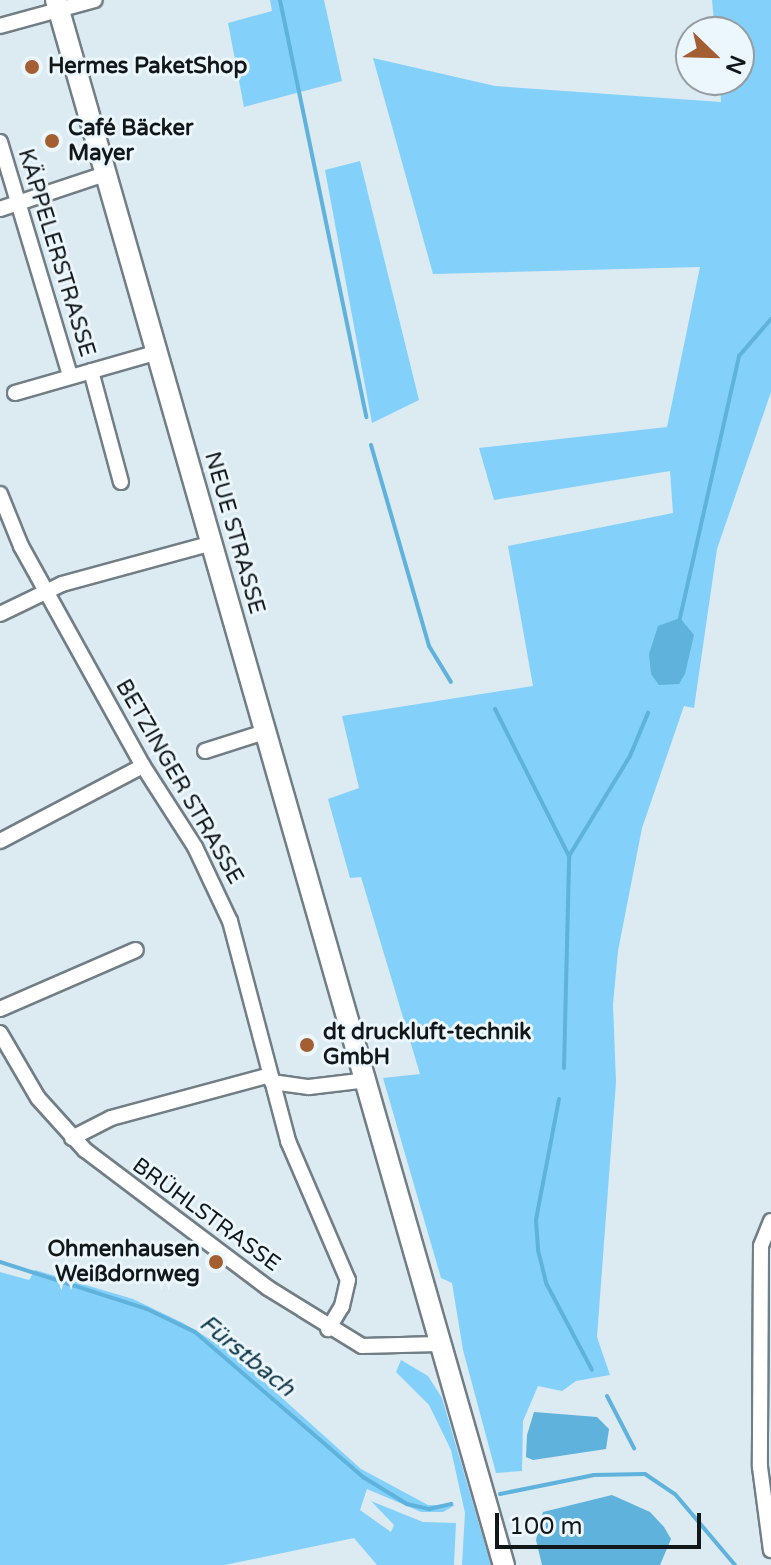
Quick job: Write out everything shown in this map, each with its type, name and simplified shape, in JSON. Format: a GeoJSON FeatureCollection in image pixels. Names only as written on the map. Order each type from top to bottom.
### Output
{"type":"FeatureCollection","features":[{"type":"Feature","properties":{"kind":"main road","name":"NEUE STRASSE"},"geometry":{"type":"LineString","coordinates":[[57,4],[368,1080],[439,1344],[504,1565]]}},
{"type":"Feature","properties":{"kind":"street"},"geometry":{"type":"LineString","coordinates":[[0,26],[57,4],[95,0]]}},
{"type":"Feature","properties":{"kind":"street","name":"KÄPPELERSTRASSE"},"geometry":{"type":"LineString","coordinates":[[0,142],[70,376]]}},
{"type":"Feature","properties":{"kind":"street"},"geometry":{"type":"LineString","coordinates":[[0,209],[105,174]]}},
{"type":"Feature","properties":{"kind":"street"},"geometry":{"type":"LineString","coordinates":[[15,393],[158,352]]}},
{"type":"Feature","properties":{"kind":"street","name":"KÄPPELERSTRASSE"},"geometry":{"type":"LineString","coordinates":[[91,371],[121,482]]}},
{"type":"Feature","properties":{"kind":"street","name":"BETZINGER STRASSE"},"geometry":{"type":"LineString","coordinates":[[0,494],[46,591],[143,766],[195,847],[230,921],[295,1161],[348,1280],[342,1306],[328,1329]]}},
{"type":"Feature","properties":{"kind":"street"},"geometry":{"type":"LineString","coordinates":[[0,614],[46,591],[213,543]]}},
{"type":"Feature","properties":{"kind":"street"},"geometry":{"type":"LineString","coordinates":[[205,751],[265,732]]}},
{"type":"Feature","properties":{"kind":"street"},"geometry":{"type":"LineString","coordinates":[[0,841],[143,766]]}},
{"type":"Feature","properties":{"kind":"street"},"geometry":{"type":"LineString","coordinates":[[0,1009],[136,950]]}},
{"type":"Feature","properties":{"kind":"street","name":"BRÜHLSTRASSE"},"geometry":{"type":"LineString","coordinates":[[0,1033],[28,1083],[72,1138],[135,1190],[328,1329],[377,1349],[439,1344]]}},
{"type":"Feature","properties":{"kind":"street"},"geometry":{"type":"LineString","coordinates":[[72,1138],[111,1118],[271,1078],[309,1087],[368,1080]]}},
{"type":"Feature","properties":{"kind":"street"},"geometry":{"type":"LineString","coordinates":[[771,1221],[761,1246],[760,1369],[761,1505],[771,1550]]}},
{"type":"Feature","properties":{"kind":"shaded area"},"geometry":{"type":"Polygon","coordinates":[[[270,0],[324,0],[342,81],[244,107],[228,23],[272,11],[270,0]]]}},
{"type":"Feature","properties":{"kind":"shaded area"},"geometry":{"type":"Polygon","coordinates":[[[712,0],[771,0],[771,392],[717,549],[694,708],[684,706],[642,828],[618,951],[613,1004],[616,1082],[597,1337],[610,1375],[576,1381],[562,1391],[538,1386],[523,1421],[522,1471],[496,1473],[463,1350],[452,1283],[441,1278],[383,1078],[420,1074],[361,877],[350,878],[328,799],[359,788],[342,716],[533,686],[508,546],[673,513],[670,471],[494,500],[479,448],[667,427],[700,267],[433,274],[373,58],[495,86],[721,102],[721,96],[755,96],[755,16],[714,16],[712,0]]]}},
{"type":"Feature","properties":{"kind":"shaded area"},"geometry":{"type":"Polygon","coordinates":[[[360,161],[419,400],[372,423],[325,170],[360,161]]]}},
{"type":"Feature","properties":{"kind":"shaded area"},"geometry":{"type":"Polygon","coordinates":[[[680,618],[694,635],[685,674],[679,684],[659,685],[651,674],[649,654],[658,626],[680,618]]]}},
{"type":"Feature","properties":{"kind":"shaded area"},"geometry":{"type":"Polygon","coordinates":[[[35,1270],[133,1299],[183,1323],[231,1352],[361,1469],[428,1505],[455,1505],[443,1512],[421,1512],[367,1489],[360,1510],[391,1532],[394,1525],[371,1501],[423,1522],[456,1523],[454,1565],[377,1565],[354,1538],[225,1565],[0,1565],[0,1272],[29,1280],[35,1270]]]}},
{"type":"Feature","properties":{"kind":"shaded area"},"geometry":{"type":"Polygon","coordinates":[[[401,1360],[428,1376],[442,1398],[491,1565],[462,1565],[465,1513],[451,1450],[429,1405],[396,1372],[401,1360]]]}},
{"type":"Feature","properties":{"kind":"shaded area"},"geometry":{"type":"Polygon","coordinates":[[[534,1412],[597,1417],[609,1429],[606,1449],[533,1460],[526,1457],[527,1435],[534,1412]]]}},
{"type":"Feature","properties":{"kind":"shaded area"},"geometry":{"type":"Polygon","coordinates":[[[612,1495],[650,1512],[664,1527],[671,1539],[660,1565],[542,1565],[536,1540],[543,1512],[612,1495]]]}},
{"type":"Feature","properties":{"kind":"waterway"},"geometry":{"type":"LineString","coordinates":[[280,0],[366,417]]}},
{"type":"Feature","properties":{"kind":"waterway"},"geometry":{"type":"LineString","coordinates":[[680,618],[739,356],[771,319]]}},
{"type":"Feature","properties":{"kind":"waterway"},"geometry":{"type":"LineString","coordinates":[[371,445],[429,646],[451,682]]}},
{"type":"Feature","properties":{"kind":"waterway"},"geometry":{"type":"LineString","coordinates":[[495,709],[569,856]]}},
{"type":"Feature","properties":{"kind":"waterway"},"geometry":{"type":"LineString","coordinates":[[564,1068],[569,856],[630,756],[648,713]]}},
{"type":"Feature","properties":{"kind":"waterway"},"geometry":{"type":"LineString","coordinates":[[559,1099],[536,1220],[538,1250],[546,1283],[592,1370]]}},
{"type":"Feature","properties":{"kind":"waterway","name":"Fürstbach"},"geometry":{"type":"LineString","coordinates":[[0,1262],[147,1309],[195,1332],[363,1477],[407,1504],[429,1509],[451,1504]]}},
{"type":"Feature","properties":{"kind":"waterway"},"geometry":{"type":"LineString","coordinates":[[607,1396],[634,1448]]}},
{"type":"Feature","properties":{"kind":"waterway","name":"Fürstbach"},"geometry":{"type":"LineString","coordinates":[[500,1494],[594,1475],[645,1474],[675,1494],[735,1565]]}},
{"type":"Feature","properties":{"kind":"place","name":"Hermes PaketShop"},"geometry":{"type":"Point","coordinates":[32,67]}},
{"type":"Feature","properties":{"kind":"place","name":"Café Bäcker Mayer"},"geometry":{"type":"Point","coordinates":[52,141]}},
{"type":"Feature","properties":{"kind":"place","name":"dt druckluft-technik GmbH"},"geometry":{"type":"Point","coordinates":[307,1045]}},
{"type":"Feature","properties":{"kind":"place","name":"Ohmenhausen Weißdornweg"},"geometry":{"type":"Point","coordinates":[216,1262]}}]}
